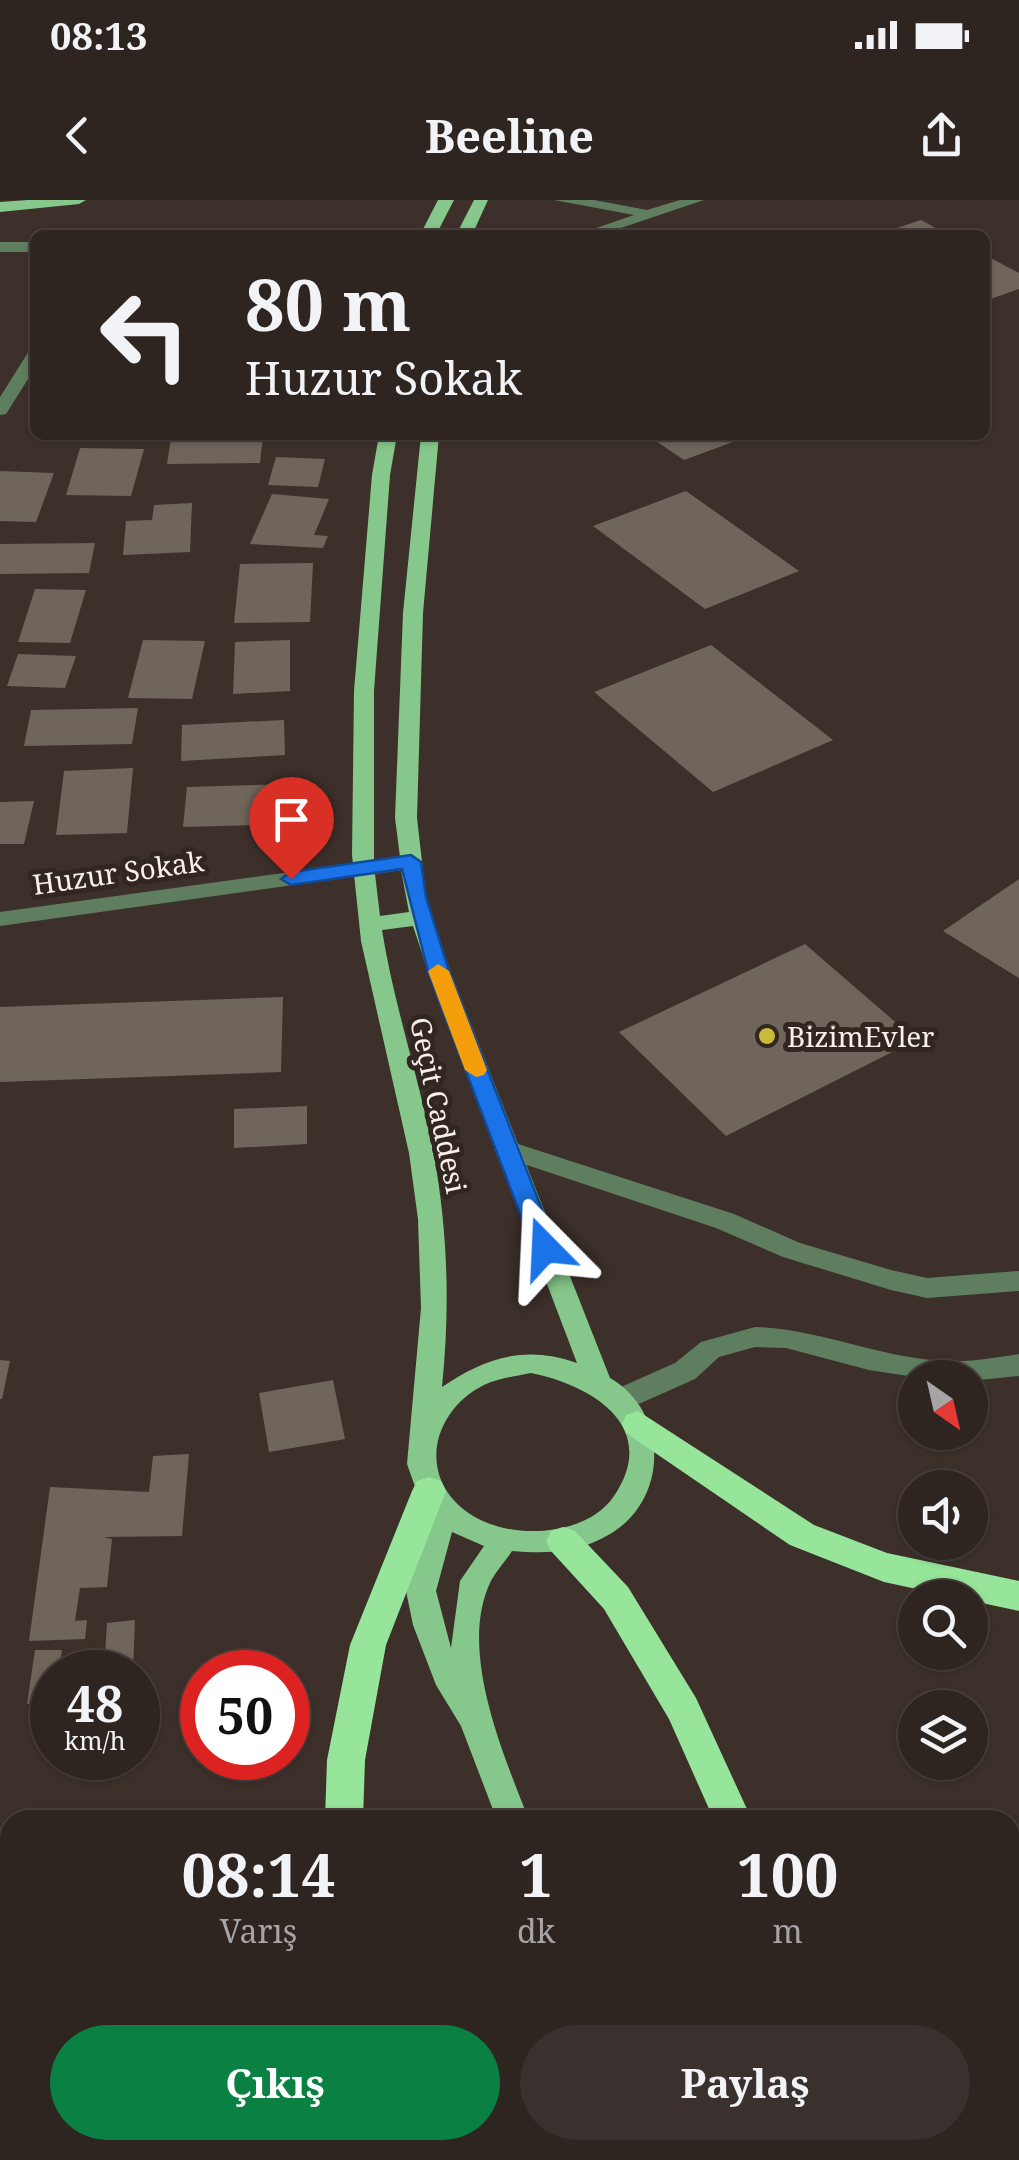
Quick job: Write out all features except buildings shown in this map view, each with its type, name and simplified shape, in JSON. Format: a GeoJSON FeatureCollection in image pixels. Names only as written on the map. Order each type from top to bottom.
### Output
{"type":"FeatureCollection","features":[{"type":"Feature","properties":{"kind":"highway"},"geometry":{"type":"LineString","coordinates":[[630,1412],[802,1535],[884,1567],[1019,1596]]}},
{"type":"Feature","properties":{"kind":"highway"},"geometry":{"type":"LineString","coordinates":[[344,1810],[346,1760],[368,1645],[436,1500]]}},
{"type":"Feature","properties":{"kind":"highway"},"geometry":{"type":"LineString","coordinates":[[562,1541],[625,1614],[683,1709],[728,1810]]}},
{"type":"Feature","properties":{"kind":"main road"},"geometry":{"type":"LineString","coordinates":[[0,207],[80,200]]}},
{"type":"Feature","properties":{"kind":"main road"},"geometry":{"type":"LineString","coordinates":[[431,230],[446,200]]}},
{"type":"Feature","properties":{"kind":"main road"},"geometry":{"type":"LineString","coordinates":[[466,230],[481,200]]}},
{"type":"Feature","properties":{"kind":"main road","name":"Geçit Caddesi"},"geometry":{"type":"LineString","coordinates":[[387,440],[380,475],[369,653],[364,869],[370,924],[427,1187],[433,1240],[437,1328],[423,1428]]}},
{"type":"Feature","properties":{"kind":"main road","name":"Geçit Caddesi"},"geometry":{"type":"LineString","coordinates":[[430,440],[413,613],[406,818],[411,862],[422,918],[506,1148],[597,1379]]}},
{"type":"Feature","properties":{"kind":"main road"},"geometry":{"type":"LineString","coordinates":[[364,869],[411,862]]}},
{"type":"Feature","properties":{"kind":"main road"},"geometry":{"type":"LineString","coordinates":[[370,924],[422,918]]}},
{"type":"Feature","properties":{"kind":"main road"},"geometry":{"type":"LineString","coordinates":[[532,1362],[566,1366],[597,1379],[630,1412],[644,1453],[638,1482],[622,1508],[596,1529],[562,1541],[504,1540],[484,1536],[436,1500],[419,1460],[423,1428],[440,1400],[466,1379],[498,1366],[532,1362]]}},
{"type":"Feature","properties":{"kind":"main road"},"geometry":{"type":"LineString","coordinates":[[436,1500],[421,1591],[447,1676],[474,1720],[509,1810]]}},
{"type":"Feature","properties":{"kind":"main road"},"geometry":{"type":"LineString","coordinates":[[474,1720],[465,1636],[475,1580],[504,1540]]}},
{"type":"Feature","properties":{"kind":"street"},"geometry":{"type":"LineString","coordinates":[[562,200],[620,211],[660,211]]}},
{"type":"Feature","properties":{"kind":"street"},"geometry":{"type":"LineString","coordinates":[[600,230],[696,200]]}},
{"type":"Feature","properties":{"kind":"street"},"geometry":{"type":"LineString","coordinates":[[0,246],[30,247]]}},
{"type":"Feature","properties":{"kind":"street"},"geometry":{"type":"LineString","coordinates":[[0,410],[30,363]]}},
{"type":"Feature","properties":{"kind":"street","name":"Huzur Sokak"},"geometry":{"type":"LineString","coordinates":[[0,919],[364,869]]}},
{"type":"Feature","properties":{"kind":"street"},"geometry":{"type":"LineString","coordinates":[[506,1148],[725,1222],[792,1250],[892,1280],[928,1288],[1019,1282]]}},
{"type":"Feature","properties":{"kind":"street"},"geometry":{"type":"LineString","coordinates":[[630,1412],[710,1349],[755,1337],[786,1338],[869,1358],[954,1372],[1019,1365]]}},
{"type":"Feature","properties":{"kind":"slow traffic"},"geometry":{"type":"LineString","coordinates":[[438,971],[476,1070]]}},
{"type":"Feature","properties":{"kind":"place","name":"BizimEvler"},"geometry":{"type":"Point","coordinates":[767,1036]}},
{"type":"Feature","properties":{"kind":"route"},"geometry":{"type":"LineString","coordinates":[[291,879],[411,862],[416,897],[438,971],[545,1248]]}}]}
